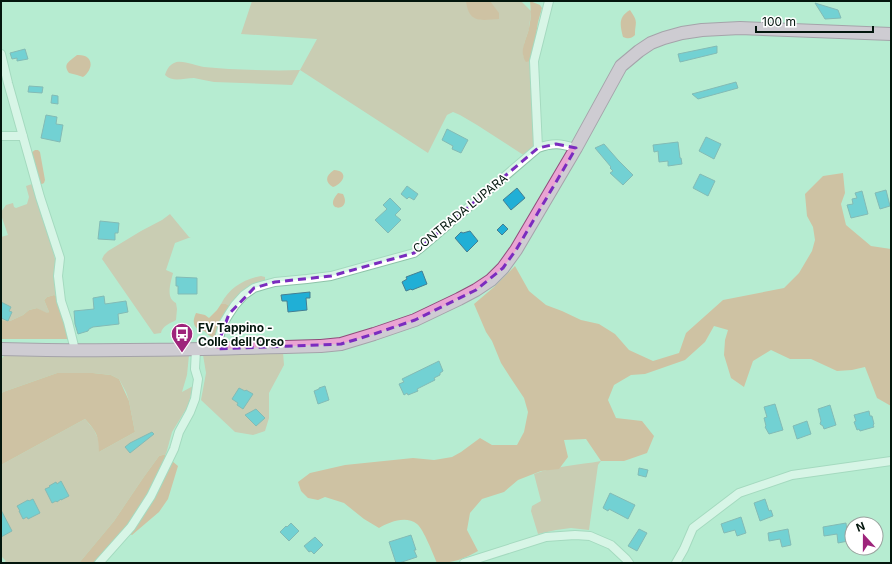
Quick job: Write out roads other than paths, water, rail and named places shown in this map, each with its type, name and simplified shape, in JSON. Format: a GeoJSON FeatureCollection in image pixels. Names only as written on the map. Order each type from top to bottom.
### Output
{"type":"FeatureCollection","features":[{"type":"Feature","properties":{"kind":"main road"},"geometry":{"type":"LineString","coordinates":[[1,349],[196,349],[321,346],[341,344],[415,320],[476,290],[499,272],[516,250],[576,148],[621,66],[651,43],[682,32],[740,28],[891,34]]}},
{"type":"Feature","properties":{"kind":"street"},"geometry":{"type":"LineString","coordinates":[[549,1],[534,61],[538,148],[556,144],[576,148]]}},
{"type":"Feature","properties":{"kind":"street"},"geometry":{"type":"LineString","coordinates":[[1,54],[40,197],[60,258],[58,276],[61,301],[75,350]]}},
{"type":"Feature","properties":{"kind":"street"},"geometry":{"type":"LineString","coordinates":[[1,136],[23,136]]}},
{"type":"Feature","properties":{"kind":"street","name":"CONTRADA LUPARA"},"geometry":{"type":"LineString","coordinates":[[216,348],[223,324],[229,314],[244,295],[254,288],[275,282],[331,276],[414,253],[538,148]]}},
{"type":"Feature","properties":{"kind":"street"},"geometry":{"type":"LineString","coordinates":[[99,563],[131,527],[151,496],[174,449],[179,432],[195,399],[198,379],[195,369],[196,349]]}},
{"type":"Feature","properties":{"kind":"street"},"geometry":{"type":"LineString","coordinates":[[676,563],[693,528],[739,494],[792,475],[891,462]]}},
{"type":"Feature","properties":{"kind":"street"},"geometry":{"type":"LineString","coordinates":[[464,563],[546,537],[575,535],[590,536],[611,545],[629,563]]}},
{"type":"Feature","properties":{"kind":"place","name":"FV Tappino - Colle dell'Orso"},"geometry":{"type":"Point","coordinates":[182,354]}}]}
